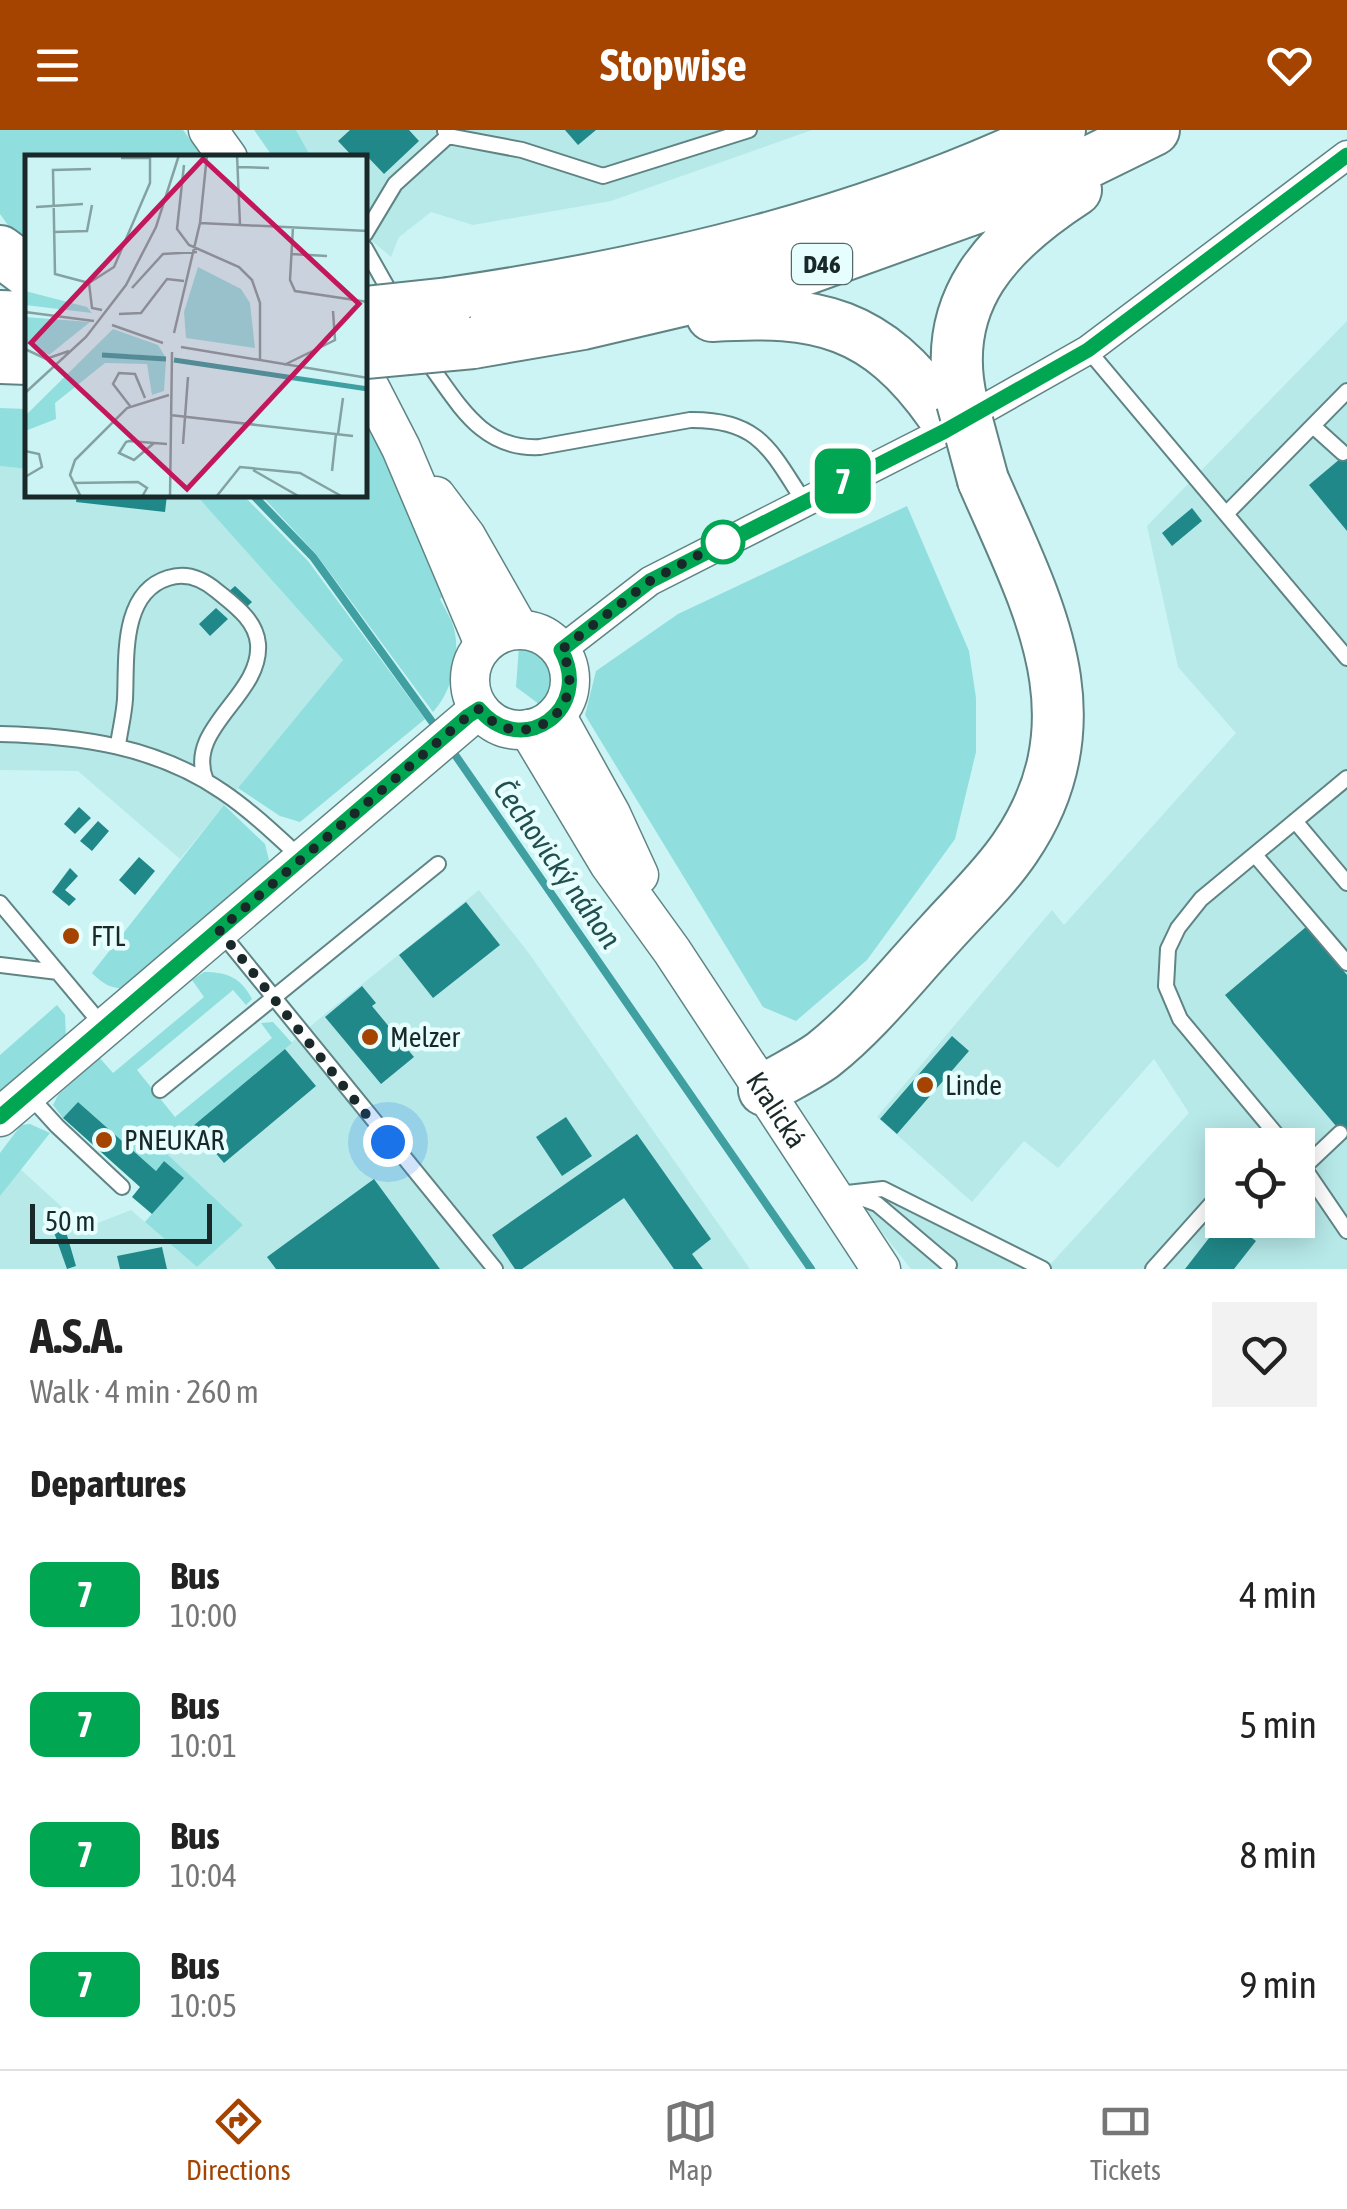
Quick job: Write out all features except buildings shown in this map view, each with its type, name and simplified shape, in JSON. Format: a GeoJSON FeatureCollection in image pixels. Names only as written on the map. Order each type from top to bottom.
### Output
{"type":"FeatureCollection","features":[{"type":"Feature","properties":{"kind":"highway","name":"D46"},"geometry":{"type":"LineString","coordinates":[[451,338],[573,285],[773,238],[910,193],[1060,130]]}},
{"type":"Feature","properties":{"kind":"highway","name":"D46"},"geometry":{"type":"LineString","coordinates":[[368,352],[451,338],[582,324],[788,276],[1048,182],[1154,130]]}},
{"type":"Feature","properties":{"kind":"highway"},"geometry":{"type":"LineString","coordinates":[[951,407],[958,336],[972,294],[990,263],[1038,215],[1170,130]]}},
{"type":"Feature","properties":{"kind":"highway"},"geometry":{"type":"LineString","coordinates":[[0,251],[25,270]]}},
{"type":"Feature","properties":{"kind":"highway","name":"D46"},"geometry":{"type":"LineString","coordinates":[[376,299],[451,338]]}},
{"type":"Feature","properties":{"kind":"highway"},"geometry":{"type":"LineString","coordinates":[[582,324],[749,314],[813,318],[848,329],[890,355],[951,407],[1029,586],[1055,662],[1056,740],[1042,797],[1014,850],[881,998],[824,1054],[764,1090]]}},
{"type":"Feature","properties":{"kind":"highway"},"geometry":{"type":"LineString","coordinates":[[0,316],[25,317]]}},
{"type":"Feature","properties":{"kind":"highway"},"geometry":{"type":"LineString","coordinates":[[0,358],[25,359]]}},
{"type":"Feature","properties":{"kind":"main road"},"geometry":{"type":"LineString","coordinates":[[208,130],[226,155]]}},
{"type":"Feature","properties":{"kind":"main road"},"geometry":{"type":"LineString","coordinates":[[368,384],[401,448],[484,644]]}},
{"type":"Feature","properties":{"kind":"main road"},"geometry":{"type":"LineString","coordinates":[[401,448],[466,536],[519,629]]}},
{"type":"Feature","properties":{"kind":"main road"},"geometry":{"type":"LineString","coordinates":[[519,629],[542,635],[561,650],[570,684],[566,700],[542,722],[504,728],[473,713],[470,672],[484,644],[496,634],[519,629]]}},
{"type":"Feature","properties":{"kind":"main road"},"geometry":{"type":"LineString","coordinates":[[13,1105],[473,713]]}},
{"type":"Feature","properties":{"kind":"main road","name":"Kralická"},"geometry":{"type":"LineString","coordinates":[[542,722],[609,864],[841,1197],[881,1269]]}},
{"type":"Feature","properties":{"kind":"street"},"geometry":{"type":"LineString","coordinates":[[561,650],[650,581],[945,431],[1088,350],[1347,155]]}},
{"type":"Feature","properties":{"kind":"lane"},"geometry":{"type":"LineString","coordinates":[[368,229],[396,184],[446,133],[522,150],[603,176],[749,130]]}},
{"type":"Feature","properties":{"kind":"lane"},"geometry":{"type":"LineString","coordinates":[[368,262],[376,299]]}},
{"type":"Feature","properties":{"kind":"lane"},"geometry":{"type":"LineString","coordinates":[[451,338],[479,429],[498,441],[518,448],[540,448],[690,420],[712,420],[744,428],[767,444],[803,500]]}},
{"type":"Feature","properties":{"kind":"lane"},"geometry":{"type":"LineString","coordinates":[[1088,350],[1347,658]]}},
{"type":"Feature","properties":{"kind":"lane"},"geometry":{"type":"LineString","coordinates":[[1226,514],[1347,391]]}},
{"type":"Feature","properties":{"kind":"lane"},"geometry":{"type":"LineString","coordinates":[[1312,426],[1344,454]]}},
{"type":"Feature","properties":{"kind":"lane"},"geometry":{"type":"LineString","coordinates":[[118,745],[129,633],[142,597],[156,583],[172,577],[191,576],[207,582],[243,612],[258,645],[249,678],[208,738],[201,767],[206,781]]}},
{"type":"Feature","properties":{"kind":"lane"},"geometry":{"type":"LineString","coordinates":[[0,734],[118,745],[174,764],[247,810],[302,858]]}},
{"type":"Feature","properties":{"kind":"lane"},"geometry":{"type":"LineString","coordinates":[[1271,1128],[1189,1032],[1172,1006],[1166,986],[1168,949],[1178,928],[1201,900],[1347,778]]}},
{"type":"Feature","properties":{"kind":"lane"},"geometry":{"type":"LineString","coordinates":[[1295,822],[1347,883]]}},
{"type":"Feature","properties":{"kind":"lane"},"geometry":{"type":"LineString","coordinates":[[1255,854],[1347,963]]}},
{"type":"Feature","properties":{"kind":"lane"},"geometry":{"type":"LineString","coordinates":[[160,1090],[438,864]]}},
{"type":"Feature","properties":{"kind":"lane"},"geometry":{"type":"LineString","coordinates":[[0,903],[103,1026]]}},
{"type":"Feature","properties":{"kind":"lane"},"geometry":{"type":"LineString","coordinates":[[219,930],[495,1269]]}},
{"type":"Feature","properties":{"kind":"lane"},"geometry":{"type":"LineString","coordinates":[[0,966],[58,972]]}},
{"type":"Feature","properties":{"kind":"lane"},"geometry":{"type":"LineString","coordinates":[[13,1105],[56,1126],[122,1187]]}},
{"type":"Feature","properties":{"kind":"lane"},"geometry":{"type":"LineString","coordinates":[[1315,1153],[1340,1134]]}},
{"type":"Feature","properties":{"kind":"lane"},"geometry":{"type":"LineString","coordinates":[[1315,1184],[1347,1231]]}},
{"type":"Feature","properties":{"kind":"lane"},"geometry":{"type":"LineString","coordinates":[[841,1197],[883,1189],[1044,1269]]}},
{"type":"Feature","properties":{"kind":"lane"},"geometry":{"type":"LineString","coordinates":[[841,1197],[877,1204],[948,1265]]}},
{"type":"Feature","properties":{"kind":"lane"},"geometry":{"type":"LineString","coordinates":[[1153,1269],[1205,1211]]}},
{"type":"Feature","properties":{"kind":"shaded area"},"geometry":{"type":"Polygon","coordinates":[[[0,130],[183,130],[202,155],[25,155],[25,244],[0,214],[0,130]]]}},
{"type":"Feature","properties":{"kind":"shaded area"},"geometry":{"type":"Polygon","coordinates":[[[254,130],[296,130],[310,155],[272,155],[254,130]]]}},
{"type":"Feature","properties":{"kind":"shaded area"},"geometry":{"type":"Polygon","coordinates":[[[296,130],[812,130],[611,201],[473,225],[431,212],[399,237],[391,257],[368,238],[368,155],[310,155],[296,130]]]}},
{"type":"Feature","properties":{"kind":"shaded area"},"geometry":{"type":"Polygon","coordinates":[[[1347,321],[1347,1269],[1046,1269],[1189,1113],[1154,1059],[1058,1168],[1024,1141],[972,1202],[877,1117],[1052,910],[1064,925],[1236,733],[1178,667],[1147,526],[1347,321]]]}},
{"type":"Feature","properties":{"kind":"shaded area"},"geometry":{"type":"Polygon","coordinates":[[[0,408],[25,409],[25,469],[0,466],[0,408]]]}},
{"type":"Feature","properties":{"kind":"shaded area"},"geometry":{"type":"Polygon","coordinates":[[[368,425],[447,592],[440,599],[454,629],[455,662],[445,695],[433,712],[316,554],[264,498],[368,498],[368,425]]]}},
{"type":"Feature","properties":{"kind":"shaded area"},"geometry":{"type":"Polygon","coordinates":[[[0,466],[25,469],[25,498],[199,498],[343,660],[180,859],[78,771],[0,770],[0,466]]]}},
{"type":"Feature","properties":{"kind":"shaded area"},"geometry":{"type":"Polygon","coordinates":[[[199,498],[246,498],[308,561],[425,719],[300,822],[280,816],[238,788],[343,660],[199,498]]]}},
{"type":"Feature","properties":{"kind":"shaded area"},"geometry":{"type":"Polygon","coordinates":[[[907,506],[969,651],[976,698],[976,752],[955,839],[867,960],[796,1021],[763,1007],[585,715],[596,671],[678,614],[907,506]]]}},
{"type":"Feature","properties":{"kind":"shaded area"},"geometry":{"type":"Polygon","coordinates":[[[519,646],[539,654],[551,668],[553,687],[543,707],[516,687],[519,646]]]}},
{"type":"Feature","properties":{"kind":"shaded area"},"geometry":{"type":"Polygon","coordinates":[[[224,805],[265,844],[270,864],[127,989],[100,980],[92,973],[224,805]]]}},
{"type":"Feature","properties":{"kind":"shaded area"},"geometry":{"type":"Polygon","coordinates":[[[479,890],[528,952],[750,1269],[0,1269],[0,1196],[19,1168],[85,1228],[131,1210],[197,1267],[242,1225],[168,1155],[169,1146],[479,890]]]}},
{"type":"Feature","properties":{"kind":"shaded area"},"geometry":{"type":"Polygon","coordinates":[[[204,972],[233,978],[252,999],[246,1005],[233,990],[137,1070],[175,1117],[272,1038],[261,1023],[273,1022],[292,1043],[169,1146],[168,1155],[243,1225],[197,1267],[145,1222],[183,1178],[164,1161],[156,1171],[78,1102],[63,1118],[53,1105],[58,1095],[99,1057],[113,1073],[204,997],[192,980],[204,972]]]}},
{"type":"Feature","properties":{"kind":"shaded area"},"geometry":{"type":"Polygon","coordinates":[[[57,1005],[65,1015],[66,1039],[0,1097],[0,1055],[57,1005]]]}},
{"type":"Feature","properties":{"kind":"shaded area"},"geometry":{"type":"Polygon","coordinates":[[[30,1124],[50,1133],[0,1196],[0,1153],[21,1125],[30,1124]]]}},
{"type":"Feature","properties":{"kind":"shaded area"},"geometry":{"type":"Polygon","coordinates":[[[885,1198],[1030,1269],[911,1269],[866,1212],[885,1198]]]}},
{"type":"Feature","properties":{"kind":"waterway","name":"Čechovický náhon"},"geometry":{"type":"LineString","coordinates":[[256,498],[313,557],[438,730]]}},
{"type":"Feature","properties":{"kind":"waterway","name":"Čechovický náhon"},"geometry":{"type":"LineString","coordinates":[[449,746],[811,1269]]}},
{"type":"Feature","properties":{"kind":"bus line","name":"7"},"geometry":{"type":"LineString","coordinates":[[0,1117],[468,716],[479,709],[504,728],[520,730],[536,728],[550,720],[566,700],[570,684],[561,650],[620,602],[650,581],[945,431],[1088,350],[1347,155]]}},
{"type":"Feature","properties":{"kind":"place","name":"FTL"},"geometry":{"type":"Point","coordinates":[71,936]}},
{"type":"Feature","properties":{"kind":"place","name":"Melzer"},"geometry":{"type":"Point","coordinates":[370,1037]}},
{"type":"Feature","properties":{"kind":"place","name":"Linde"},"geometry":{"type":"Point","coordinates":[925,1085]}},
{"type":"Feature","properties":{"kind":"place","name":"PNEUKAR"},"geometry":{"type":"Point","coordinates":[104,1140]}},
{"type":"Feature","properties":{"kind":"route"},"geometry":{"type":"LineString","coordinates":[[388,1142],[219,930],[479,709],[504,728],[536,728],[550,720],[566,700],[570,684],[561,650],[650,581],[723,542]]}}]}
